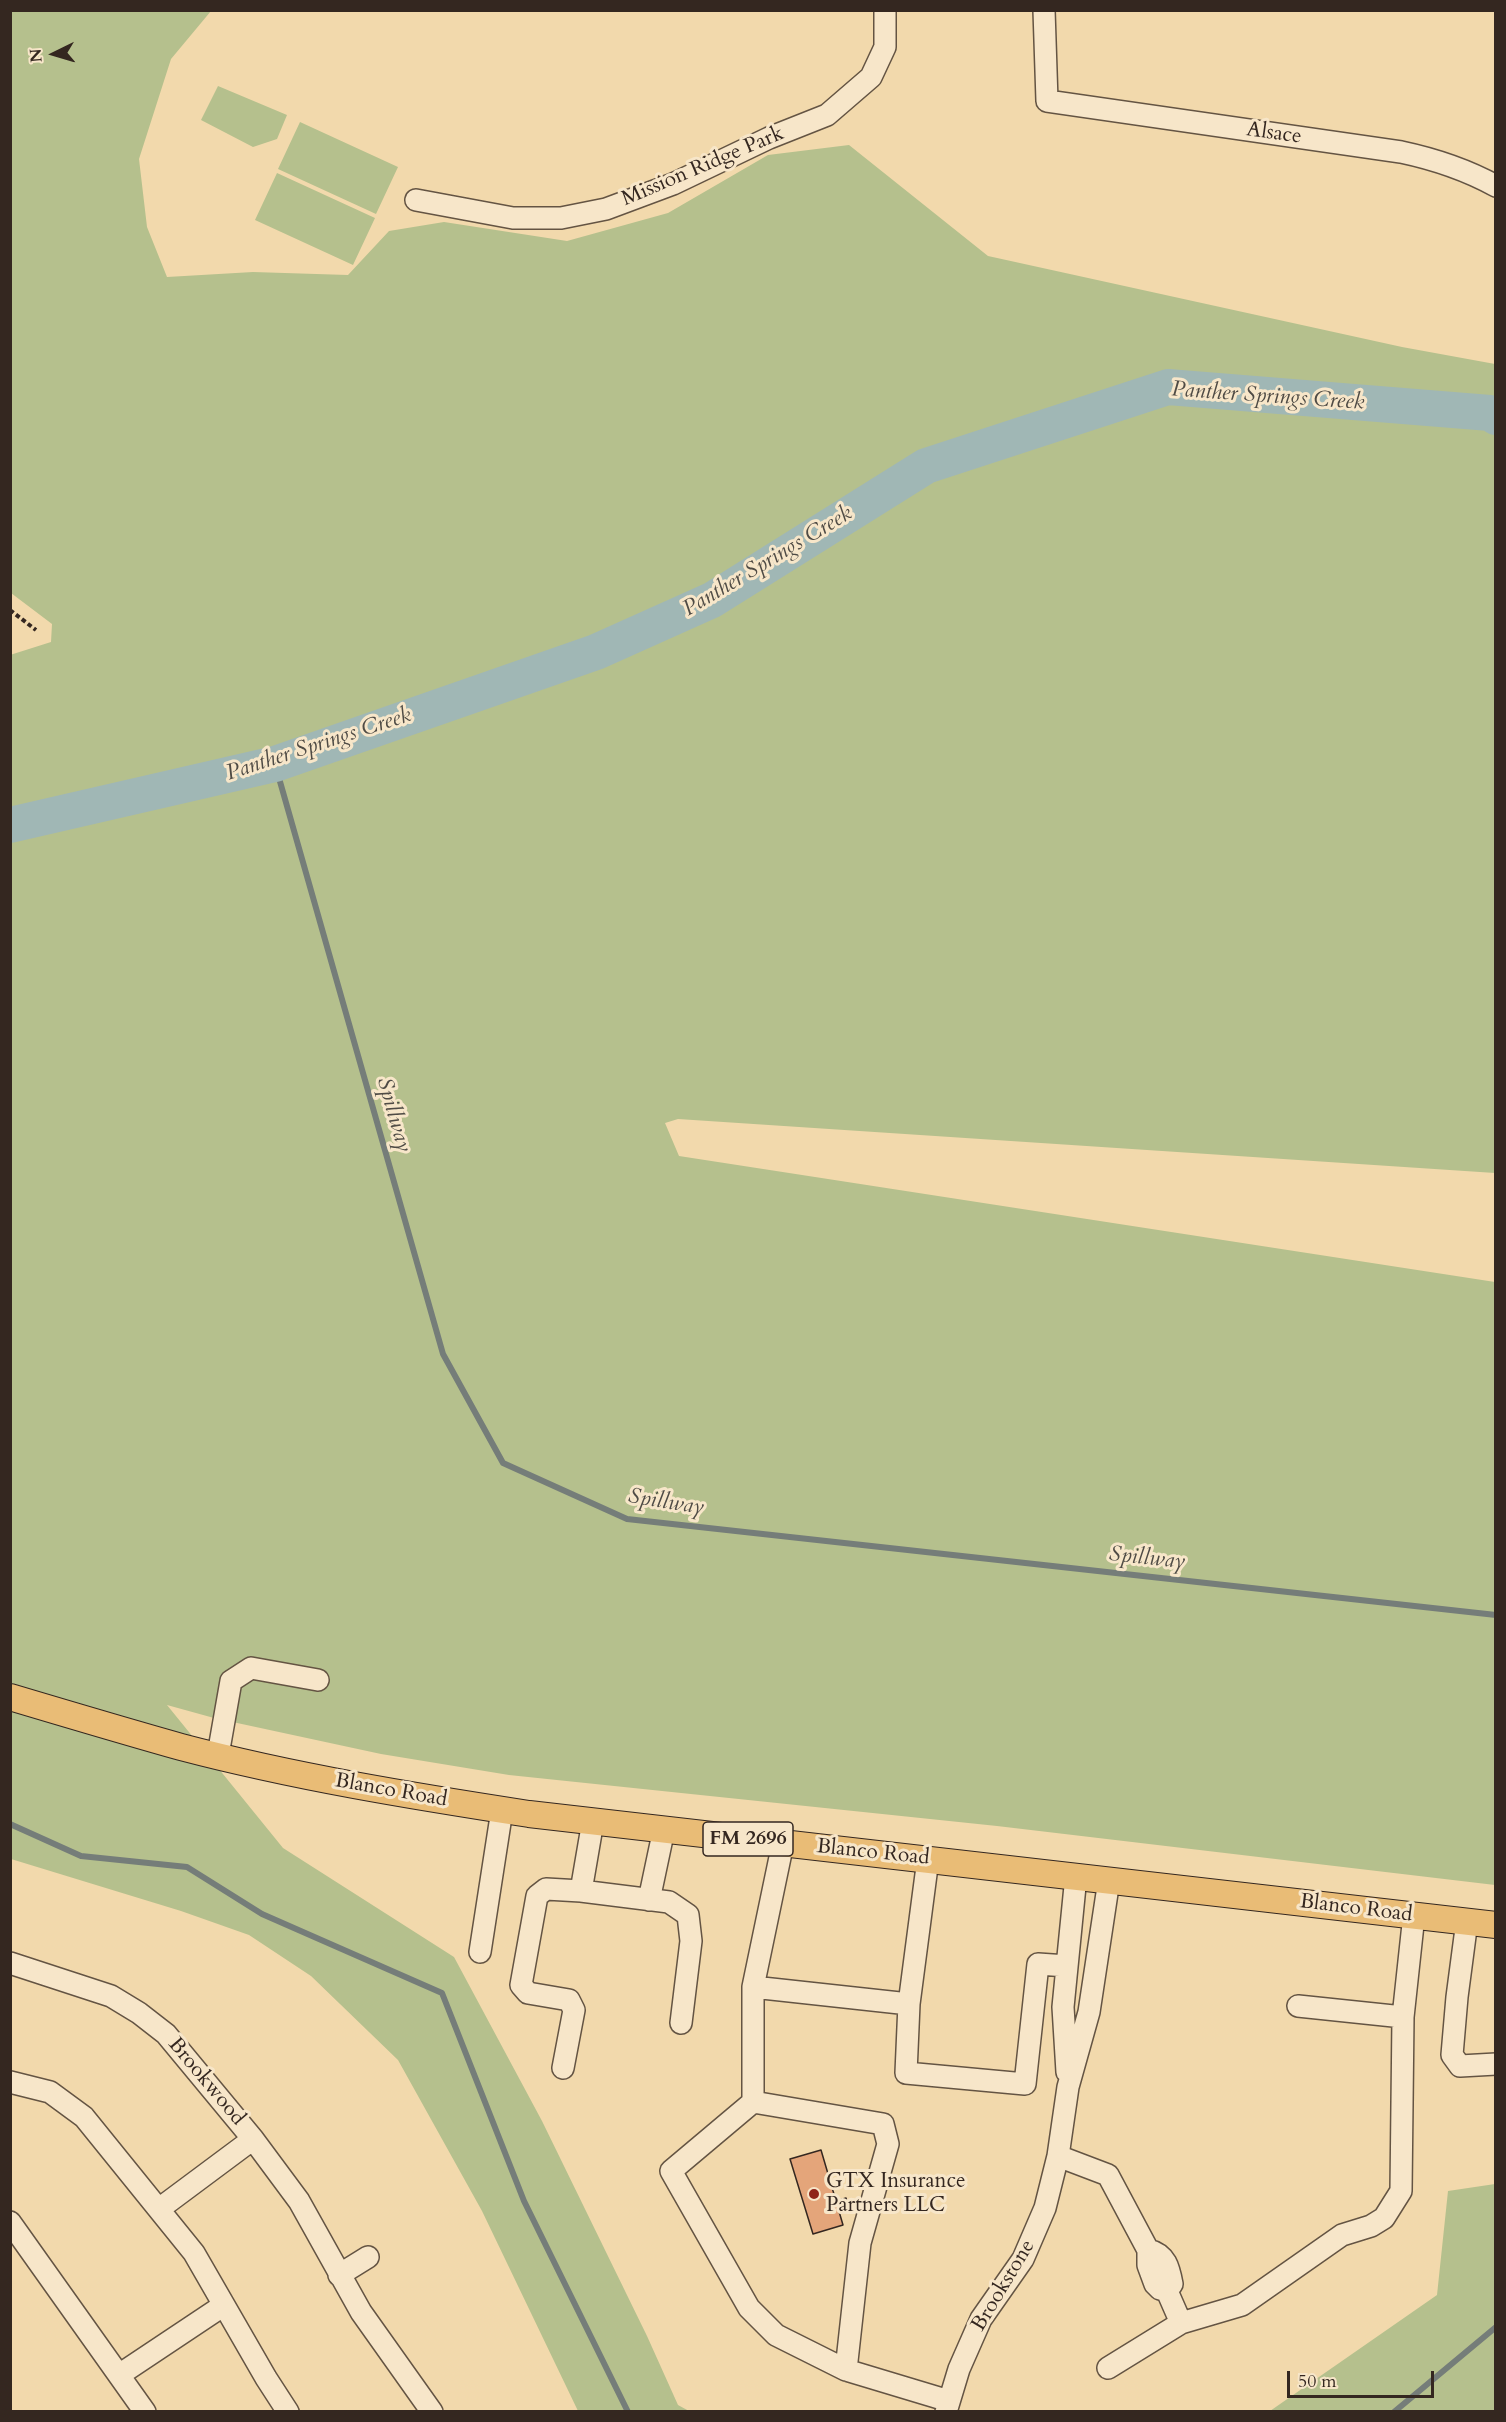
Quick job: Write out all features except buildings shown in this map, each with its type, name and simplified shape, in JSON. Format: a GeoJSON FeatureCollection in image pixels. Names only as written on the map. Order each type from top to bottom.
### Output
{"type":"FeatureCollection","features":[{"type":"Feature","properties":{"kind":"main road","name":"Blanco Road"},"geometry":{"type":"LineString","coordinates":[[13,1703],[280,1770],[418,1797],[502,1810],[1496,1925]]}},
{"type":"Feature","properties":{"kind":"street","name":"Mission Ridge Park"},"geometry":{"type":"LineString","coordinates":[[416,200],[513,218],[561,218],[606,208],[674,184],[769,138],[827,115],[872,77],[885,47],[885,10]]}},
{"type":"Feature","properties":{"kind":"street","name":"Alsace"},"geometry":{"type":"LineString","coordinates":[[1044,10],[1047,101],[1401,152],[1458,168],[1496,186]]}},
{"type":"Feature","properties":{"kind":"street"},"geometry":{"type":"LineString","coordinates":[[218,1755],[231,1681],[251,1668],[318,1680]]}},
{"type":"Feature","properties":{"kind":"street"},"geometry":{"type":"LineString","coordinates":[[480,1952],[502,1810]]}},
{"type":"Feature","properties":{"kind":"street"},"geometry":{"type":"LineString","coordinates":[[581,1891],[593,1821]]}},
{"type":"Feature","properties":{"kind":"street"},"geometry":{"type":"LineString","coordinates":[[649,1900],[664,1829]]}},
{"type":"Feature","properties":{"kind":"street"},"geometry":{"type":"LineString","coordinates":[[753,2102],[753,1987],[783,1843]]}},
{"type":"Feature","properties":{"kind":"street"},"geometry":{"type":"LineString","coordinates":[[928,1859],[909,2004],[906,2073],[1025,2084],[1038,1964],[1067,1966]]}},
{"type":"Feature","properties":{"kind":"street","name":"Brookstone"},"geometry":{"type":"LineString","coordinates":[[1068,2087],[1063,2007],[1076,1876]]}},
{"type":"Feature","properties":{"kind":"street","name":"Brookstone"},"geometry":{"type":"LineString","coordinates":[[947,2406],[959,2368],[981,2319],[1023,2259],[1045,2208],[1058,2156],[1068,2087],[1089,2012],[1109,1880]]}},
{"type":"Feature","properties":{"kind":"street"},"geometry":{"type":"LineString","coordinates":[[563,2068],[574,2010],[569,2000],[528,1993],[521,1985],[537,1896],[546,1889],[669,1902],[688,1915],[691,1941],[681,2023]]}},
{"type":"Feature","properties":{"kind":"street"},"geometry":{"type":"LineString","coordinates":[[1108,2368],[1181,2323],[1242,2305],[1342,2235],[1371,2226],[1384,2218],[1401,2191],[1403,2017],[1414,1915]]}},
{"type":"Feature","properties":{"kind":"street"},"geometry":{"type":"LineString","coordinates":[[1467,1921],[1452,2055],[1460,2066],[1496,2064]]}},
{"type":"Feature","properties":{"kind":"street","name":"Brookwood"},"geometry":{"type":"LineString","coordinates":[[10,1963],[111,1996],[139,2013],[166,2034],[253,2139],[298,2201],[361,2312],[432,2412]]}},
{"type":"Feature","properties":{"kind":"street"},"geometry":{"type":"LineString","coordinates":[[753,1987],[909,2004]]}},
{"type":"Feature","properties":{"kind":"street"},"geometry":{"type":"LineString","coordinates":[[1298,2006],[1403,2017]]}},
{"type":"Feature","properties":{"kind":"street"},"geometry":{"type":"LineString","coordinates":[[10,2082],[50,2092],[84,2117],[194,2253],[288,2412]]}},
{"type":"Feature","properties":{"kind":"street"},"geometry":{"type":"LineString","coordinates":[[846,2370],[860,2243],[888,2144],[883,2124],[753,2102],[671,2171],[749,2308],[776,2335],[846,2370],[947,2406]]}},
{"type":"Feature","properties":{"kind":"street"},"geometry":{"type":"LineString","coordinates":[[159,2209],[253,2139]]}},
{"type":"Feature","properties":{"kind":"street"},"geometry":{"type":"LineString","coordinates":[[1058,2156],[1108,2175],[1148,2250],[1158,2253],[1164,2259],[1172,2284],[1167,2291],[1181,2323]]}},
{"type":"Feature","properties":{"kind":"street"},"geometry":{"type":"LineString","coordinates":[[10,2222],[145,2412]]}},
{"type":"Feature","properties":{"kind":"street"},"geometry":{"type":"LineString","coordinates":[[339,2275],[368,2257]]}},
{"type":"Feature","properties":{"kind":"street"},"geometry":{"type":"LineString","coordinates":[[119,2375],[224,2305]]}},
{"type":"Feature","properties":{"kind":"path"},"geometry":{"type":"LineString","coordinates":[[10,610],[36,630]]}},
{"type":"Feature","properties":{"kind":"green space"},"geometry":{"type":"Polygon","coordinates":[[[11,11],[211,11],[171,59],[139,159],[147,227],[167,277],[253,272],[348,275],[389,231],[444,222],[567,241],[668,213],[768,155],[849,145],[988,256],[1402,347],[1495,364],[1495,1173],[678,1119],[665,1123],[679,1156],[1495,1282],[1495,1885],[997,1826],[509,1775],[381,1754],[214,1718],[167,1705],[283,1848],[454,1957],[542,2121],[647,2336],[678,2405],[689,2411],[578,2411],[482,2211],[398,2060],[311,1976],[249,1935],[181,1911],[11,1859],[10,655],[51,642],[52,624],[11,593],[11,11]]]}},
{"type":"Feature","properties":{"kind":"green space"},"geometry":{"type":"Polygon","coordinates":[[[218,86],[287,115],[277,139],[253,147],[201,120],[218,86]]]}},
{"type":"Feature","properties":{"kind":"green space"},"geometry":{"type":"Polygon","coordinates":[[[300,122],[398,167],[376,214],[278,169],[300,122]]]}},
{"type":"Feature","properties":{"kind":"green space"},"geometry":{"type":"Polygon","coordinates":[[[277,173],[375,218],[353,265],[255,220],[277,173]]]}},
{"type":"Feature","properties":{"kind":"green space"},"geometry":{"type":"Polygon","coordinates":[[[1495,2184],[1495,2411],[1270,2411],[1437,2295],[1448,2191],[1495,2184]]]}},
{"type":"Feature","properties":{"kind":"waterway","name":"Panther Springs Creek"},"geometry":{"type":"LineString","coordinates":[[10,825],[275,764],[596,652],[712,600],[926,466],[1168,387],[1490,413],[1496,417]]}},
{"type":"Feature","properties":{"kind":"waterway","name":"Spillway"},"geometry":{"type":"LineString","coordinates":[[275,764],[443,1354],[503,1463],[627,1519],[1496,1615]]}},
{"type":"Feature","properties":{"kind":"waterway"},"geometry":{"type":"LineString","coordinates":[[10,1824],[81,1856],[187,1867],[262,1914],[442,1993],[524,2201],[628,2412]]}},
{"type":"Feature","properties":{"kind":"waterway"},"geometry":{"type":"LineString","coordinates":[[1394,2412],[1496,2327]]}},
{"type":"Feature","properties":{"kind":"place","name":"GTX Insurance Partners LLC"},"geometry":{"type":"Point","coordinates":[814,2194]}}]}
